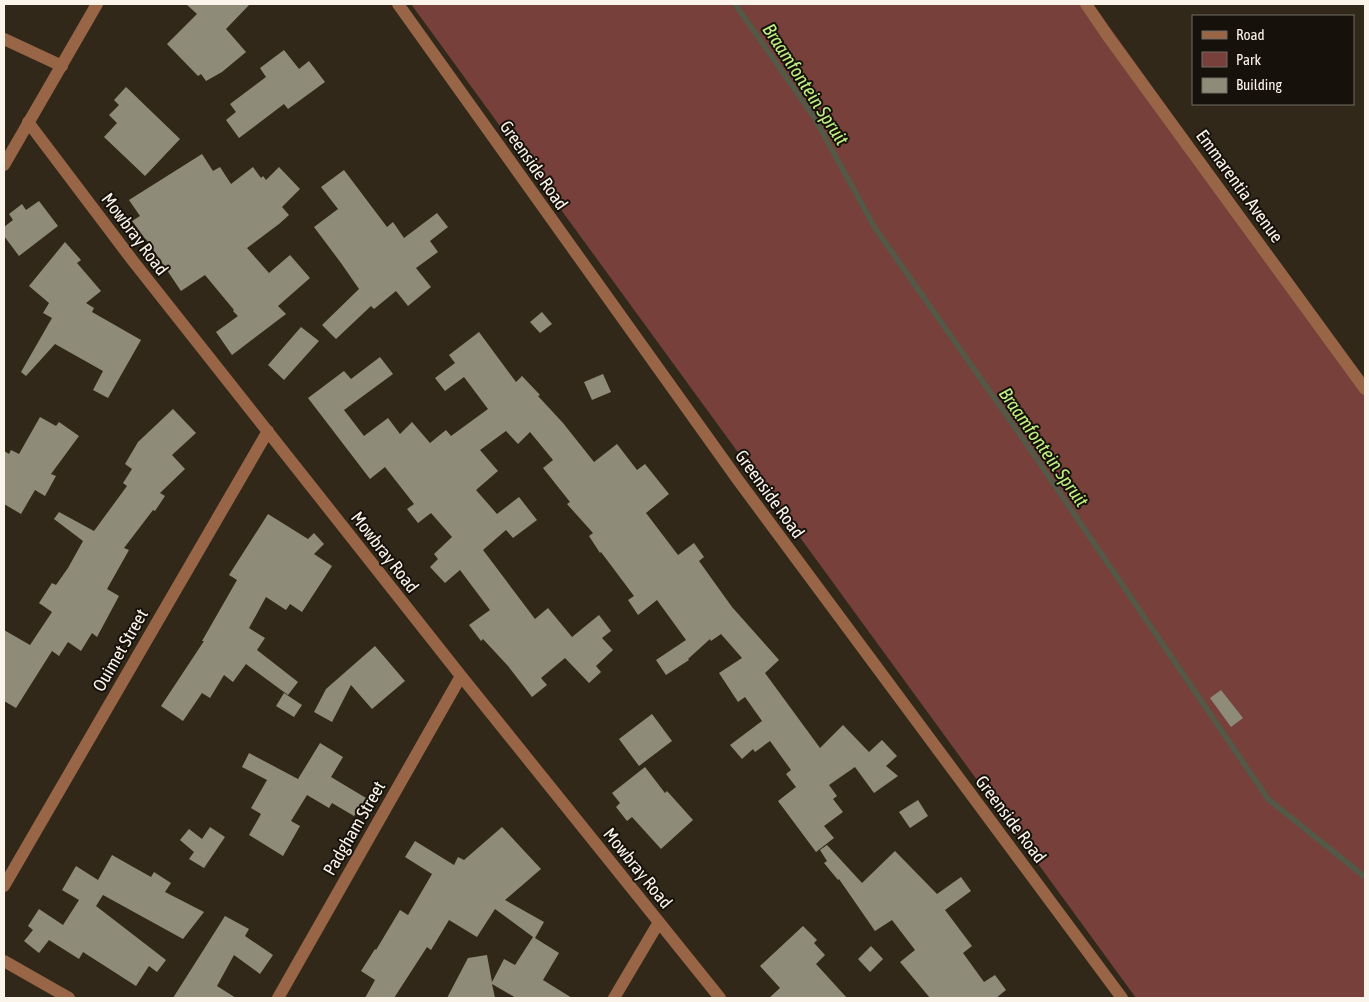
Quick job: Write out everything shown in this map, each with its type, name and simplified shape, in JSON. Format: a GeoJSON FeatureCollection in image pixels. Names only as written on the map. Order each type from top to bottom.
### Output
{"type":"FeatureCollection","features":[{"type":"Feature","properties":{"kind":"street"},"geometry":{"type":"LineString","coordinates":[[4,164],[97,4]]}},
{"type":"Feature","properties":{"kind":"street","name":"Greenside Road"},"geometry":{"type":"LineString","coordinates":[[398,4],[738,480],[1122,998]]}},
{"type":"Feature","properties":{"kind":"street","name":"Emmarentia Avenue"},"geometry":{"type":"LineString","coordinates":[[1086,4],[1365,389]]}},
{"type":"Feature","properties":{"kind":"street"},"geometry":{"type":"LineString","coordinates":[[4,40],[62,66]]}},
{"type":"Feature","properties":{"kind":"street","name":"Mowbray Road"},"geometry":{"type":"LineString","coordinates":[[28,122],[132,261],[461,676],[720,998]]}},
{"type":"Feature","properties":{"kind":"street","name":"Ouimet Street"},"geometry":{"type":"LineString","coordinates":[[4,886],[268,431]]}},
{"type":"Feature","properties":{"kind":"street","name":"Padgham Street"},"geometry":{"type":"LineString","coordinates":[[278,998],[461,676]]}},
{"type":"Feature","properties":{"kind":"street"},"geometry":{"type":"LineString","coordinates":[[614,998],[659,922]]}},
{"type":"Feature","properties":{"kind":"street"},"geometry":{"type":"LineString","coordinates":[[4,960],[70,998]]}},
{"type":"Feature","properties":{"kind":"green space"},"geometry":{"type":"Polygon","coordinates":[[[411,4],[1093,4],[1365,384],[1365,998],[1136,998],[411,4]]]}},
{"type":"Feature","properties":{"kind":"building"},"geometry":{"type":"Polygon","coordinates":[[[186,4],[250,4],[226,29],[246,52],[222,72],[206,81],[201,74],[198,76],[167,44],[197,14],[186,4]]]}},
{"type":"Feature","properties":{"kind":"building"},"geometry":{"type":"Polygon","coordinates":[[[284,50],[299,69],[309,61],[325,82],[288,109],[284,104],[239,138],[226,120],[236,112],[230,104],[266,77],[260,68],[284,50]]]}},
{"type":"Feature","properties":{"kind":"building"},"geometry":{"type":"Polygon","coordinates":[[[126,87],[180,139],[145,176],[104,137],[117,123],[109,115],[119,105],[114,100],[126,87]]]}},
{"type":"Feature","properties":{"kind":"building"},"geometry":{"type":"Polygon","coordinates":[[[202,154],[213,171],[220,167],[231,184],[253,167],[261,178],[263,176],[266,180],[279,167],[300,189],[282,207],[289,215],[247,248],[269,273],[290,255],[310,278],[278,306],[286,314],[232,355],[216,332],[238,316],[234,310],[205,275],[181,291],[132,221],[140,216],[129,200],[202,154]]]}},
{"type":"Feature","properties":{"kind":"building"},"geometry":{"type":"Polygon","coordinates":[[[344,170],[387,227],[393,222],[404,238],[437,213],[448,227],[430,241],[438,252],[416,268],[431,287],[408,306],[396,291],[374,309],[371,306],[336,339],[322,325],[359,289],[314,227],[338,209],[321,187],[344,170]]]}},
{"type":"Feature","properties":{"kind":"building"},"geometry":{"type":"Polygon","coordinates":[[[39,201],[58,226],[19,256],[4,236],[4,227],[13,220],[9,214],[22,204],[26,210],[39,201]]]}},
{"type":"Feature","properties":{"kind":"building"},"geometry":{"type":"Polygon","coordinates":[[[65,242],[81,260],[77,263],[101,291],[86,303],[94,308],[92,312],[141,340],[108,398],[93,390],[103,371],[55,344],[26,376],[21,372],[52,318],[43,313],[49,303],[29,286],[65,242]]]}},
{"type":"Feature","properties":{"kind":"building"},"geometry":{"type":"Polygon","coordinates":[[[542,312],[552,324],[540,333],[530,322],[542,312]]]}},
{"type":"Feature","properties":{"kind":"building"},"geometry":{"type":"Polygon","coordinates":[[[301,327],[319,341],[284,380],[268,365],[301,327]]]}},
{"type":"Feature","properties":{"kind":"building"},"geometry":{"type":"Polygon","coordinates":[[[479,332],[516,382],[522,376],[540,395],[538,396],[563,423],[594,462],[617,444],[637,470],[645,464],[669,494],[646,513],[678,555],[694,543],[704,557],[699,561],[732,607],[779,660],[765,673],[820,748],[843,725],[869,752],[882,740],[897,756],[886,766],[898,776],[874,793],[855,767],[829,785],[837,796],[833,799],[843,812],[824,826],[834,838],[816,852],[778,801],[796,787],[786,774],[791,770],[770,741],[755,752],[753,749],[742,759],[730,745],[762,721],[745,697],[738,702],[719,673],[742,658],[721,634],[711,641],[710,639],[689,660],[666,675],[656,660],[686,640],[657,600],[638,615],[628,600],[634,596],[600,553],[589,536],[593,533],[567,504],[570,502],[543,468],[553,460],[530,432],[518,444],[506,431],[480,450],[498,471],[476,490],[497,514],[519,497],[537,520],[513,538],[506,530],[483,550],[535,619],[548,608],[572,637],[599,615],[611,631],[602,638],[613,650],[596,666],[601,672],[589,683],[565,658],[541,678],[547,685],[532,697],[508,666],[483,639],[481,641],[469,625],[490,610],[460,570],[445,583],[430,567],[438,559],[434,554],[452,537],[431,513],[418,523],[407,509],[414,504],[385,467],[370,479],[308,398],[344,371],[351,379],[380,357],[393,374],[344,410],[364,436],[388,418],[400,434],[412,422],[430,443],[446,430],[451,436],[488,409],[464,377],[445,391],[435,378],[455,363],[449,355],[479,332]]]}},
{"type":"Feature","properties":{"kind":"building"},"geometry":{"type":"Polygon","coordinates":[[[603,374],[611,392],[592,400],[584,382],[603,374]]]}},
{"type":"Feature","properties":{"kind":"building"},"geometry":{"type":"Polygon","coordinates":[[[173,409],[196,433],[172,455],[185,469],[160,493],[165,496],[124,548],[129,550],[107,589],[119,596],[97,637],[92,633],[81,651],[68,642],[59,656],[52,651],[16,708],[4,701],[4,630],[30,645],[52,612],[39,603],[52,583],[56,585],[83,541],[54,519],[59,512],[94,531],[127,486],[123,483],[132,469],[125,464],[138,442],[173,409]]]}},
{"type":"Feature","properties":{"kind":"building"},"geometry":{"type":"Polygon","coordinates":[[[40,417],[56,426],[59,422],[79,436],[51,474],[56,476],[45,496],[35,490],[21,514],[4,504],[4,451],[9,454],[11,450],[19,454],[40,417]]]}},
{"type":"Feature","properties":{"kind":"building"},"geometry":{"type":"Polygon","coordinates":[[[268,514],[308,539],[314,533],[324,544],[314,554],[332,566],[302,612],[290,604],[286,610],[266,597],[249,628],[265,638],[257,650],[298,682],[288,695],[246,664],[233,682],[224,675],[210,698],[202,693],[183,721],[161,706],[204,641],[202,641],[237,580],[229,575],[268,514]]]}},
{"type":"Feature","properties":{"kind":"building"},"geometry":{"type":"Polygon","coordinates":[[[375,646],[405,681],[372,709],[351,685],[332,722],[314,712],[326,689],[375,646]]]}},
{"type":"Feature","properties":{"kind":"building"},"geometry":{"type":"Polygon","coordinates":[[[1221,690],[1243,718],[1231,727],[1210,698],[1221,690]]]}},
{"type":"Feature","properties":{"kind":"building"},"geometry":{"type":"Polygon","coordinates":[[[284,693],[302,705],[294,717],[276,706],[284,693]]]}},
{"type":"Feature","properties":{"kind":"building"},"geometry":{"type":"Polygon","coordinates":[[[652,714],[672,741],[639,766],[619,739],[652,714]]]}},
{"type":"Feature","properties":{"kind":"building"},"geometry":{"type":"Polygon","coordinates":[[[320,743],[343,757],[331,777],[366,798],[354,816],[332,803],[329,808],[307,795],[291,821],[300,826],[283,856],[249,835],[261,814],[251,808],[267,780],[242,767],[249,753],[298,779],[320,743]]]}},
{"type":"Feature","properties":{"kind":"building"},"geometry":{"type":"Polygon","coordinates":[[[645,767],[665,793],[667,791],[693,820],[661,849],[632,817],[627,821],[616,807],[620,803],[612,793],[645,767]]]}},
{"type":"Feature","properties":{"kind":"building"},"geometry":{"type":"Polygon","coordinates":[[[918,800],[928,816],[910,828],[899,812],[918,800]]]}},
{"type":"Feature","properties":{"kind":"building"},"geometry":{"type":"Polygon","coordinates":[[[210,827],[225,837],[204,868],[189,859],[194,852],[180,840],[189,829],[202,839],[210,827]]]}},
{"type":"Feature","properties":{"kind":"building"},"geometry":{"type":"Polygon","coordinates":[[[502,827],[541,869],[505,900],[544,922],[535,938],[559,953],[543,980],[572,998],[516,998],[492,984],[495,998],[447,998],[468,958],[487,955],[492,982],[504,959],[515,965],[533,937],[495,909],[477,937],[449,920],[431,950],[427,947],[394,998],[365,998],[375,980],[361,971],[400,910],[408,915],[432,874],[405,857],[415,841],[454,865],[458,857],[464,860],[502,827]]]}},
{"type":"Feature","properties":{"kind":"building"},"geometry":{"type":"Polygon","coordinates":[[[827,845],[862,883],[895,851],[937,894],[961,877],[971,891],[945,910],[972,946],[963,953],[984,982],[995,975],[1006,990],[996,998],[930,998],[900,962],[915,950],[892,920],[875,931],[839,879],[824,863],[827,861],[820,850],[827,845]]]}},
{"type":"Feature","properties":{"kind":"building"},"geometry":{"type":"Polygon","coordinates":[[[112,855],[151,877],[154,872],[171,883],[165,892],[204,912],[183,939],[103,895],[96,906],[166,960],[157,972],[149,966],[136,986],[83,952],[79,959],[49,940],[39,953],[24,941],[33,930],[28,926],[39,909],[63,925],[79,900],[62,890],[76,866],[98,880],[112,855]]]}},
{"type":"Feature","properties":{"kind":"building"},"geometry":{"type":"Polygon","coordinates":[[[225,916],[249,929],[245,936],[273,955],[260,974],[234,955],[217,986],[236,998],[173,998],[225,916]]]}},
{"type":"Feature","properties":{"kind":"building"},"geometry":{"type":"Polygon","coordinates":[[[803,926],[817,940],[814,943],[825,955],[816,964],[847,998],[769,998],[780,988],[760,966],[803,926]]]}},
{"type":"Feature","properties":{"kind":"building"},"geometry":{"type":"Polygon","coordinates":[[[871,946],[883,959],[870,972],[858,959],[871,946]]]}},
{"type":"Feature","properties":{"kind":"waterway","name":"Braamfontein Spruit"},"geometry":{"type":"LineString","coordinates":[[735,4],[814,117],[875,228],[1028,446],[1268,799],[1365,877]]}}]}
